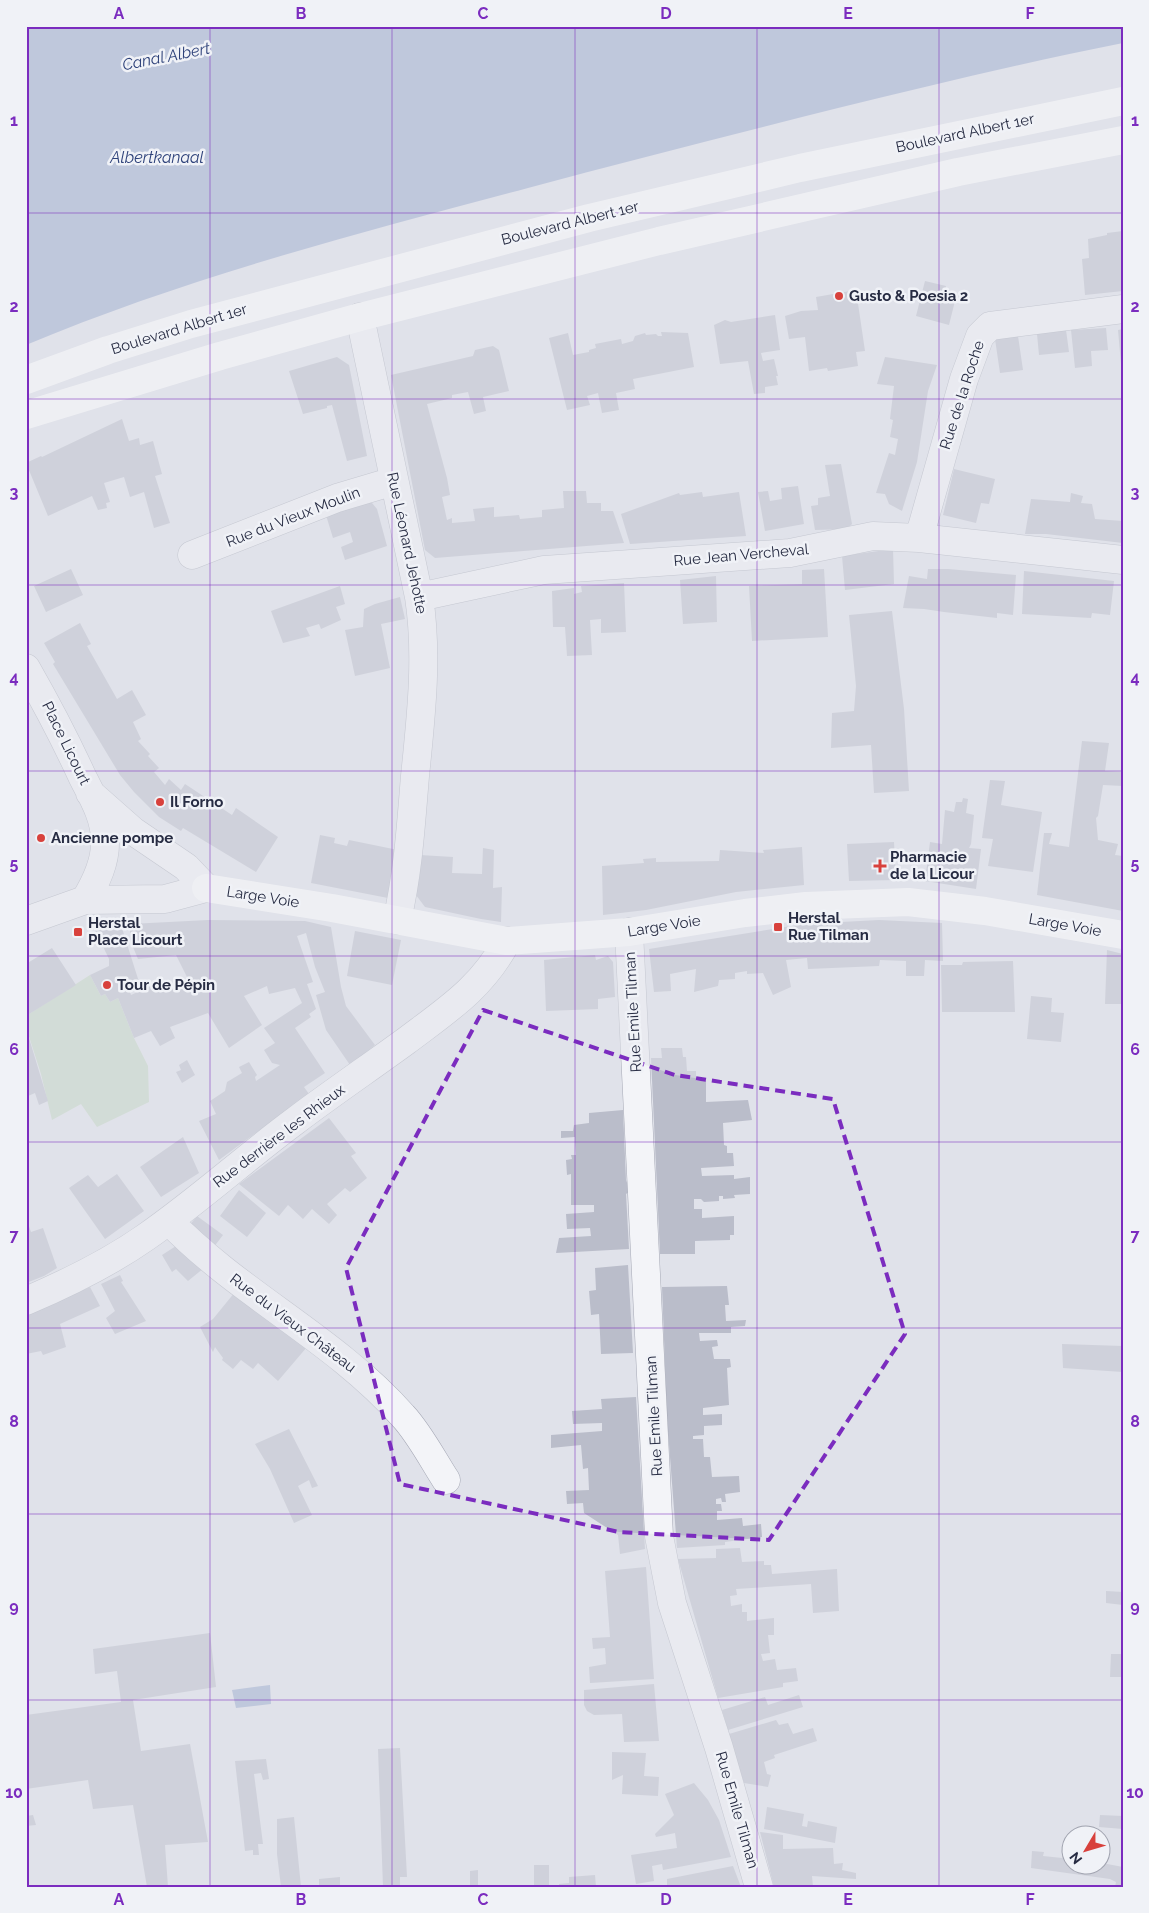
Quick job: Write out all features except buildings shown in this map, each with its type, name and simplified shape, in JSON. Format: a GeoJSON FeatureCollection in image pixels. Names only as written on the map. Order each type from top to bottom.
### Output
{"type":"FeatureCollection","features":[{"type":"Feature","properties":{"kind":"main road","name":"Boulevard Albert 1er"},"geometry":{"type":"LineString","coordinates":[[26,380],[156,334],[473,247],[636,206],[800,168],[1123,100]]}},
{"type":"Feature","properties":{"kind":"main road"},"geometry":{"type":"LineString","coordinates":[[26,415],[220,356],[360,317],[658,240],[958,172],[1123,140]]}},
{"type":"Feature","properties":{"kind":"main road"},"geometry":{"type":"LineString","coordinates":[[302,294],[330,295],[339,299],[360,317]]}},
{"type":"Feature","properties":{"kind":"main road","name":"Large Voie"},"geometry":{"type":"LineString","coordinates":[[206,888],[398,920],[507,941],[629,932],[746,913],[806,906],[908,902],[985,911],[1123,935]]}},
{"type":"Feature","properties":{"kind":"street","name":"Rue de la Roche"},"geometry":{"type":"LineString","coordinates":[[919,538],[964,379],[980,336],[990,326],[1123,309]]}},
{"type":"Feature","properties":{"kind":"street","name":"Rue Léonard Jehotte"},"geometry":{"type":"LineString","coordinates":[[360,317],[423,623],[422,704],[406,884],[398,920]]}},
{"type":"Feature","properties":{"kind":"street"},"geometry":{"type":"LineString","coordinates":[[26,422],[69,402]]}},
{"type":"Feature","properties":{"kind":"street","name":"Rue du Vieux Moulin"},"geometry":{"type":"LineString","coordinates":[[192,555],[337,498],[394,481]]}},
{"type":"Feature","properties":{"kind":"street","name":"Rue Jean Vercheval"},"geometry":{"type":"LineString","coordinates":[[419,597],[544,570],[790,553],[873,536],[919,538],[1123,560]]}},
{"type":"Feature","properties":{"kind":"street","name":"Place Licourt"},"geometry":{"type":"LineString","coordinates":[[26,668],[57,723],[101,816],[105,840],[103,860],[96,882],[85,900]]}},
{"type":"Feature","properties":{"kind":"street","name":"Place Licourt"},"geometry":{"type":"LineString","coordinates":[[90,793],[133,831],[186,866],[206,888]]}},
{"type":"Feature","properties":{"kind":"street"},"geometry":{"type":"LineString","coordinates":[[26,921],[85,900],[165,899],[206,888]]}},
{"type":"Feature","properties":{"kind":"street","name":"Rue Emile Tilman"},"geometry":{"type":"LineString","coordinates":[[629,932],[659,1536],[672,1603],[732,1791],[759,1887]]}},
{"type":"Feature","properties":{"kind":"street","name":"Rue derrière les Rhieux"},"geometry":{"type":"LineString","coordinates":[[26,1301],[71,1282],[169,1221],[296,1120],[451,1008],[478,983],[496,962],[507,941]]}},
{"type":"Feature","properties":{"kind":"street","name":"Rue du Vieux Château"},"geometry":{"type":"LineString","coordinates":[[169,1221],[192,1245],[346,1360],[404,1416],[446,1480]]}},
{"type":"Feature","properties":{"kind":"highlighted area"},"geometry":{"type":"Polygon","coordinates":[[[483,1010],[675,1075],[833,1099],[905,1334],[769,1540],[619,1532],[400,1484],[346,1268],[483,1010]]]}},
{"type":"Feature","properties":{"kind":"green space"},"geometry":{"type":"Polygon","coordinates":[[[90,975],[101,996],[105,994],[110,1002],[118,998],[134,1038],[148,1066],[149,1102],[97,1127],[81,1104],[52,1120],[41,1074],[26,1027],[26,1016],[90,975]]]}},
{"type":"Feature","properties":{"kind":"water","name":"Albertkanaal"},"geometry":{"type":"Polygon","coordinates":[[[26,26],[1123,26],[1123,43],[838,108],[605,167],[401,222],[211,277],[149,298],[26,345],[26,26]]]}},
{"type":"Feature","properties":{"kind":"water"},"geometry":{"type":"Polygon","coordinates":[[[270,1685],[271,1704],[236,1708],[232,1690],[270,1685]]]}},
{"type":"Feature","properties":{"kind":"place","name":"Gusto & Poesia 2"},"geometry":{"type":"Point","coordinates":[839,296]}},
{"type":"Feature","properties":{"kind":"place","name":"Il Forno"},"geometry":{"type":"Point","coordinates":[160,802]}},
{"type":"Feature","properties":{"kind":"place","name":"Ancienne pompe"},"geometry":{"type":"Point","coordinates":[41,838]}},
{"type":"Feature","properties":{"kind":"place","name":"Pharmacie de la Licour"},"geometry":{"type":"Point","coordinates":[880,866]}},
{"type":"Feature","properties":{"kind":"place","name":"Herstal Rue Tilman"},"geometry":{"type":"Point","coordinates":[778,927]}},
{"type":"Feature","properties":{"kind":"place","name":"Herstal Place Licourt"},"geometry":{"type":"Point","coordinates":[78,932]}},
{"type":"Feature","properties":{"kind":"place","name":"Tour de Pépin"},"geometry":{"type":"Point","coordinates":[107,985]}},
{"type":"Feature","properties":{"kind":"water label","name":"Canal Albert"},"geometry":{"type":"Point","coordinates":[166,56]}}]}
